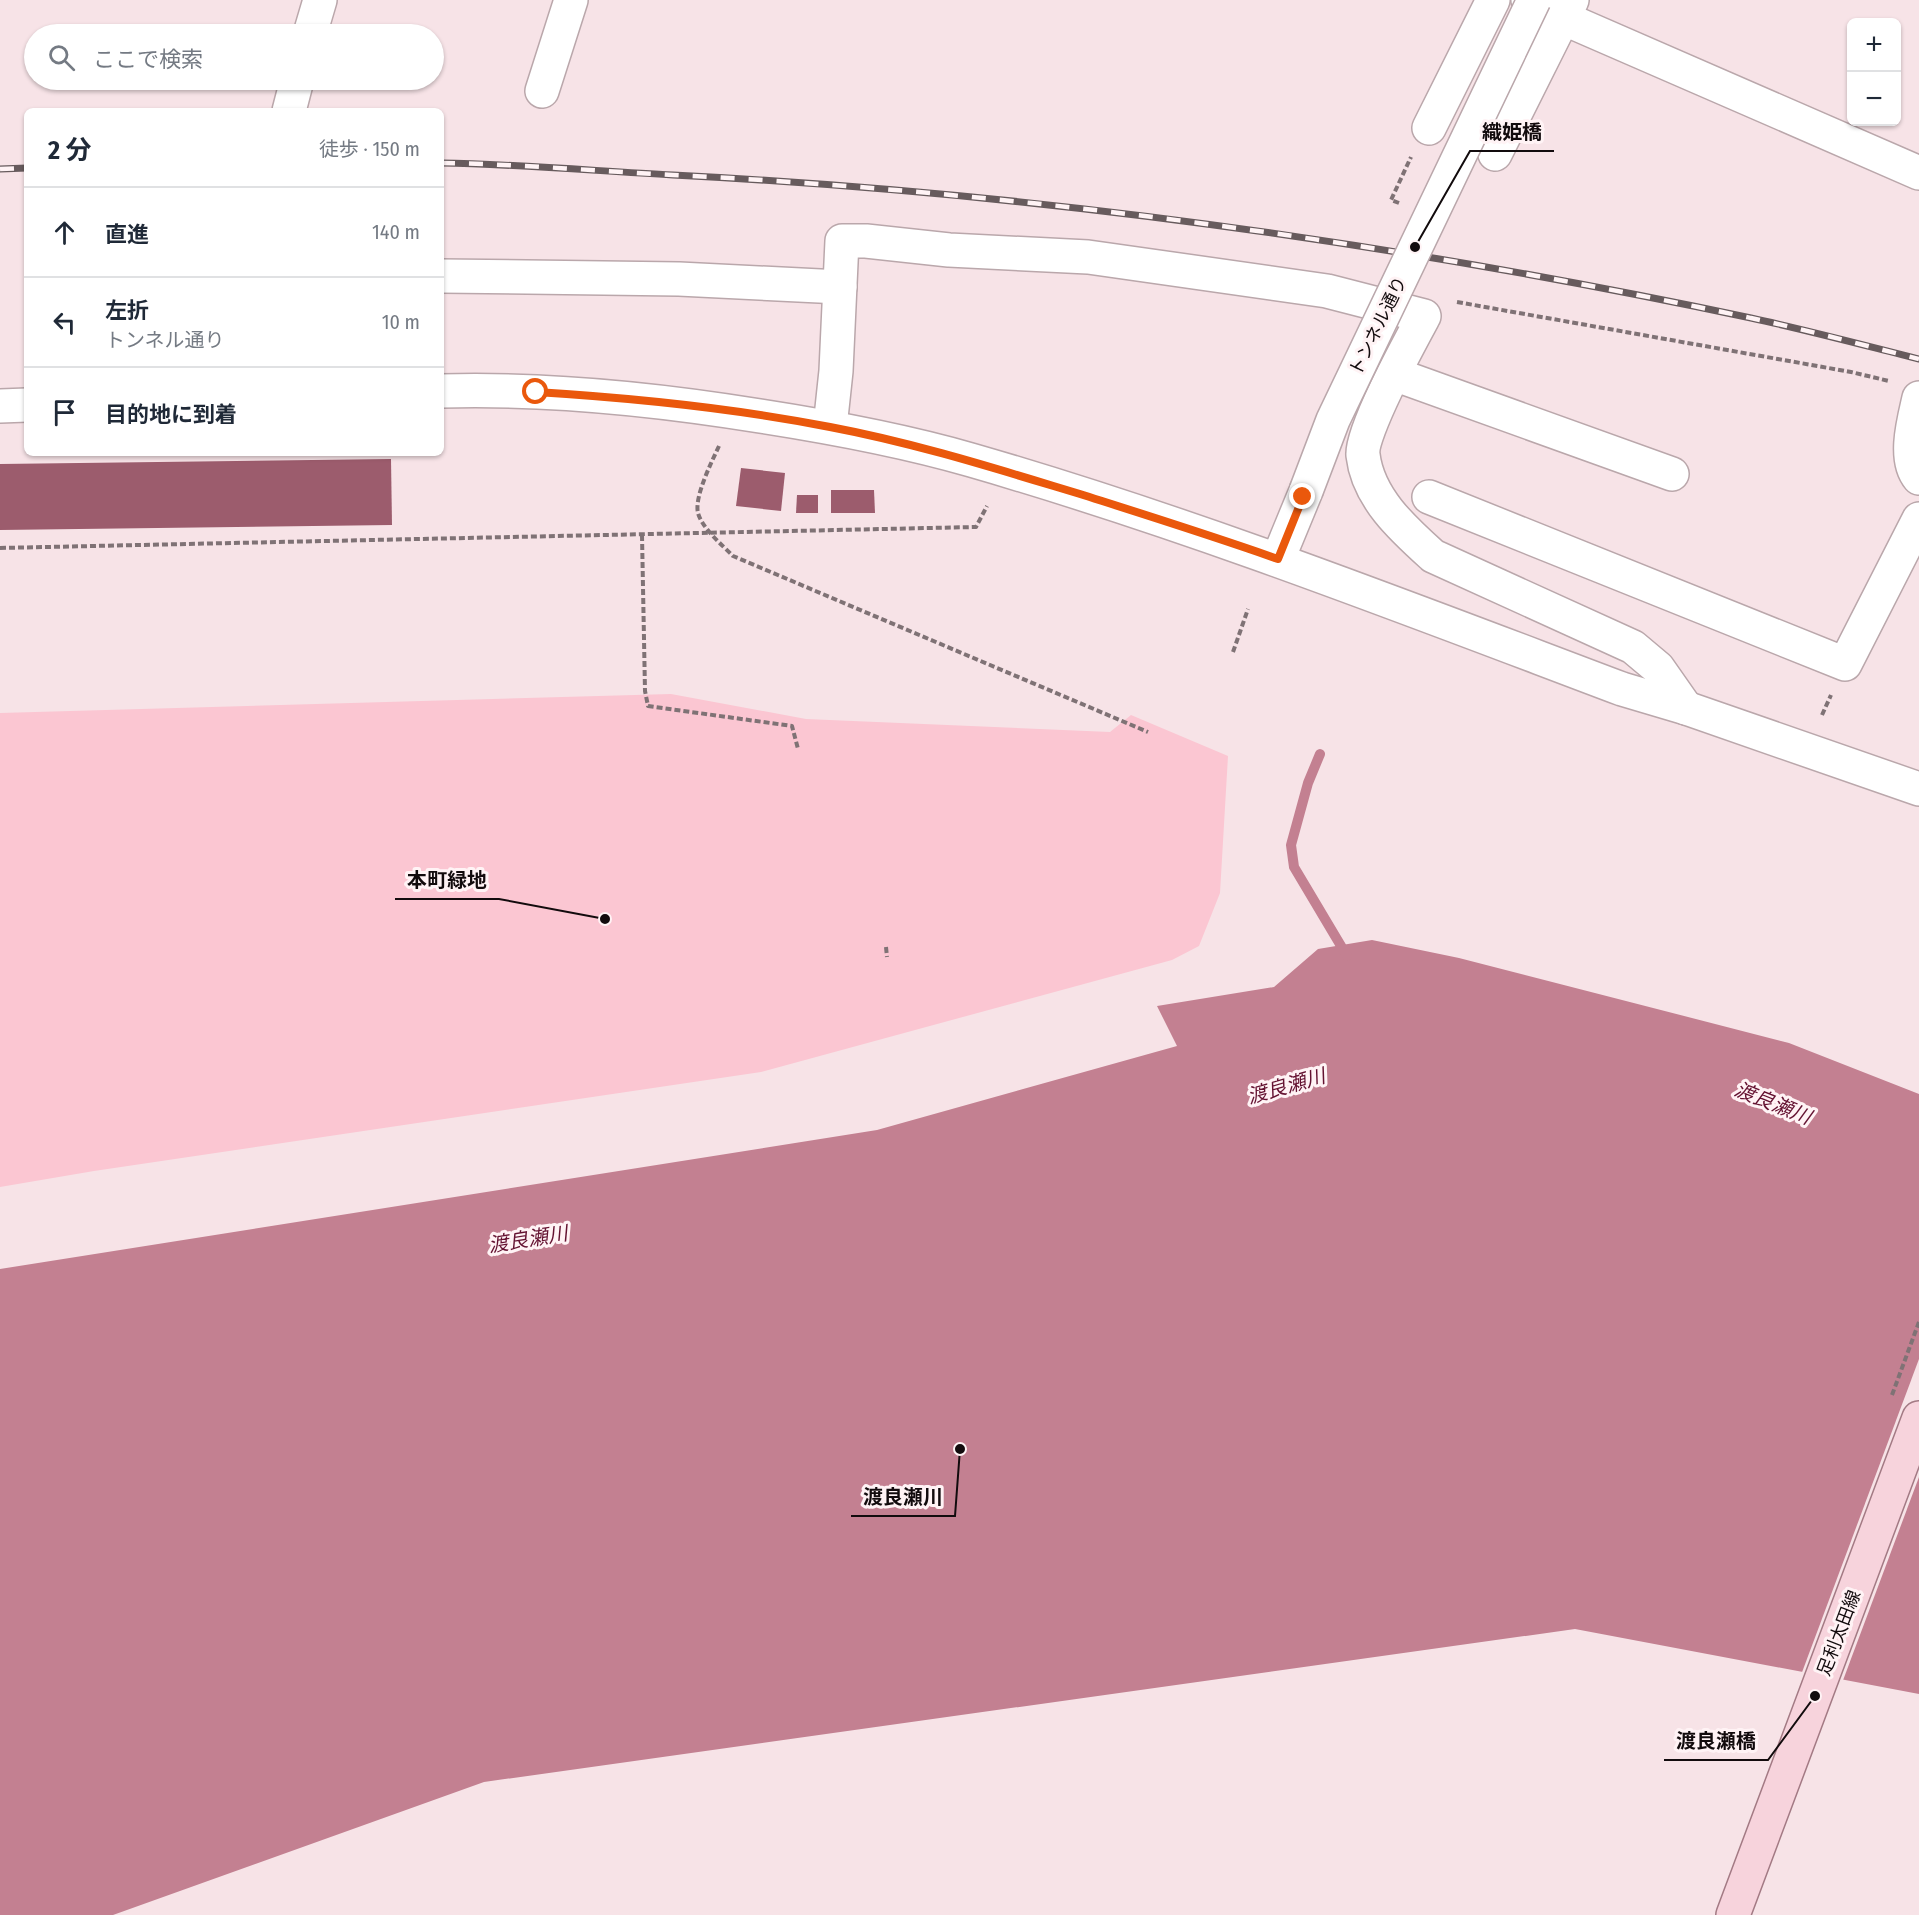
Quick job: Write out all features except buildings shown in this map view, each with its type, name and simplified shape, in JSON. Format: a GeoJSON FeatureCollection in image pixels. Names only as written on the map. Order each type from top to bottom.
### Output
{"type":"FeatureCollection","features":[{"type":"Feature","properties":{"kind":"main road","name":"足利太田線"},"geometry":{"type":"LineString","coordinates":[[1733,1915],[1919,1418]]}},
{"type":"Feature","properties":{"kind":"street"},"geometry":{"type":"LineString","coordinates":[[313,24],[320,0]]}},
{"type":"Feature","properties":{"kind":"street"},"geometry":{"type":"LineString","coordinates":[[542,91],[571,0]]}},
{"type":"Feature","properties":{"kind":"street"},"geometry":{"type":"LineString","coordinates":[[1428,128],[1493,0]]}},
{"type":"Feature","properties":{"kind":"street"},"geometry":{"type":"LineString","coordinates":[[1528,0],[1568,9],[1919,172]]}},
{"type":"Feature","properties":{"kind":"street","name":"トンネル通り"},"geometry":{"type":"LineString","coordinates":[[1278,559],[1333,420],[1534,0]]}},
{"type":"Feature","properties":{"kind":"street"},"geometry":{"type":"LineString","coordinates":[[1495,154],[1568,9]]}},
{"type":"Feature","properties":{"kind":"street"},"geometry":{"type":"LineString","coordinates":[[289,108],[294,90]]}},
{"type":"Feature","properties":{"kind":"street"},"geometry":{"type":"LineString","coordinates":[[830,427],[836,371],[842,241],[866,241],[949,250],[1088,256],[1327,291],[1424,316],[1394,374],[1368,432],[1362,453],[1367,474],[1379,499],[1409,534],[1433,555],[1633,647],[1658,669],[1686,708]]}},
{"type":"Feature","properties":{"kind":"street"},"geometry":{"type":"LineString","coordinates":[[444,276],[679,279],[840,287]]}},
{"type":"Feature","properties":{"kind":"street"},"geometry":{"type":"LineString","coordinates":[[1394,374],[1672,474]]}},
{"type":"Feature","properties":{"kind":"street"},"geometry":{"type":"LineString","coordinates":[[1908,390],[1910,446],[1914,473],[1919,478]]}},
{"type":"Feature","properties":{"kind":"street"},"geometry":{"type":"LineString","coordinates":[[444,391],[536,392],[604,396],[705,407],[830,427],[969,460],[1278,559],[1622,689],[1686,708],[1919,789]]}},
{"type":"Feature","properties":{"kind":"street"},"geometry":{"type":"LineString","coordinates":[[0,406],[24,405]]}},
{"type":"Feature","properties":{"kind":"street"},"geometry":{"type":"LineString","coordinates":[[1428,497],[1845,664],[1919,519]]}},
{"type":"Feature","properties":{"kind":"path"},"geometry":{"type":"LineString","coordinates":[[1424,316],[1432,304],[1442,299],[1851,372],[1908,390]]}},
{"type":"Feature","properties":{"kind":"path"},"geometry":{"type":"LineString","coordinates":[[719,445],[701,486],[697,512],[711,534],[733,556],[1148,732]]}},
{"type":"Feature","properties":{"kind":"path"},"geometry":{"type":"LineString","coordinates":[[0,548],[976,527],[987,506]]}},
{"type":"Feature","properties":{"kind":"path"},"geometry":{"type":"LineString","coordinates":[[642,535],[645,691],[648,706],[792,726],[798,749]]}},
{"type":"Feature","properties":{"kind":"path"},"geometry":{"type":"LineString","coordinates":[[1233,652],[1248,609]]}},
{"type":"Feature","properties":{"kind":"path"},"geometry":{"type":"LineString","coordinates":[[886,947],[887,957]]}},
{"type":"Feature","properties":{"kind":"shaded area"},"geometry":{"type":"Polygon","coordinates":[[[671,694],[806,719],[1110,732],[1131,715],[1228,756],[1220,893],[1199,946],[1172,960],[761,1072],[0,1187],[0,713],[671,694]]]}},
{"type":"Feature","properties":{"kind":"water","name":"渡良瀬川"},"geometry":{"type":"Polygon","coordinates":[[[1372,940],[1459,958],[1789,1043],[1919,1094],[1919,1694],[1575,1629],[484,1782],[113,1915],[0,1915],[0,1269],[877,1130],[1177,1046],[1157,1006],[1274,987],[1318,949],[1372,940]]]}},
{"type":"Feature","properties":{"kind":"pier"},"geometry":{"type":"Polygon","coordinates":[[[1919,1359],[1919,1477],[1842,1683],[1801,1675],[1919,1359]]]}},
{"type":"Feature","properties":{"kind":"waterway"},"geometry":{"type":"LineString","coordinates":[[1320,754],[1308,783],[1291,845],[1294,867],[1347,956]]}},
{"type":"Feature","properties":{"kind":"railway"},"geometry":{"type":"LineString","coordinates":[[444,163],[809,183],[945,194],[1215,225],[1350,245],[1618,291],[1772,323],[1919,359]]}},
{"type":"Feature","properties":{"kind":"railway"},"geometry":{"type":"LineString","coordinates":[[0,169],[24,168]]}},
{"type":"Feature","properties":{"kind":"place","name":"織姫橋"},"geometry":{"type":"Point","coordinates":[1415,247]}},
{"type":"Feature","properties":{"kind":"place","name":"本町緑地"},"geometry":{"type":"Point","coordinates":[605,919]}},
{"type":"Feature","properties":{"kind":"place","name":"渡良瀬川"},"geometry":{"type":"Point","coordinates":[960,1449]}},
{"type":"Feature","properties":{"kind":"place","name":"渡良瀬橋"},"geometry":{"type":"Point","coordinates":[1815,1696]}},
{"type":"Feature","properties":{"kind":"route"},"geometry":{"type":"LineString","coordinates":[[536,392],[604,396],[705,407],[830,427],[969,460],[1278,559],[1303,497]]}}]}
